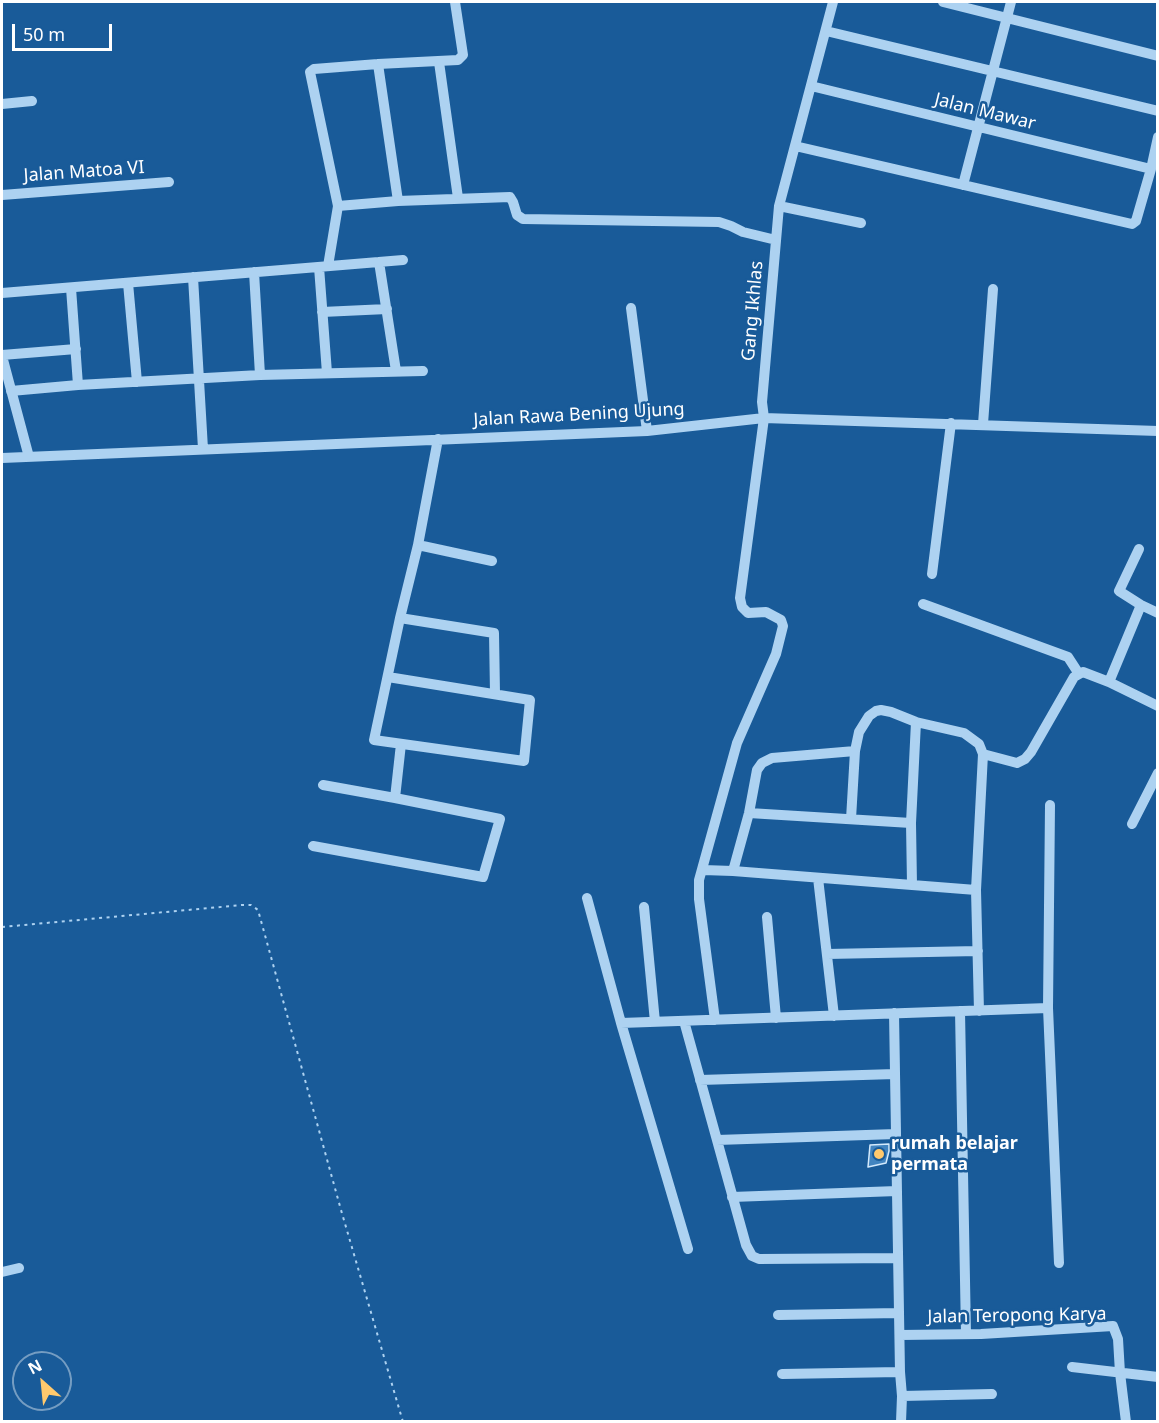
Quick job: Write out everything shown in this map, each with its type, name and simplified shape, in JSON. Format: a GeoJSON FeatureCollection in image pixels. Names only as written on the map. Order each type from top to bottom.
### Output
{"type":"FeatureCollection","features":[{"type":"Feature","properties":{"kind":"street"},"geometry":{"type":"LineString","coordinates":[[327,374],[322,312],[323,267],[338,206],[310,72],[314,69],[459,60],[463,55],[455,2]]}},
{"type":"Feature","properties":{"kind":"street","name":"Gang Ikhlas"},"geometry":{"type":"LineString","coordinates":[[703,870],[736,743],[776,654],[783,626],[781,620],[766,612],[748,613],[742,607],[740,598],[764,418],[762,402],[779,206],[833,2]]}},
{"type":"Feature","properties":{"kind":"street"},"geometry":{"type":"LineString","coordinates":[[942,2],[1158,56]]}},
{"type":"Feature","properties":{"kind":"street"},"geometry":{"type":"LineString","coordinates":[[963,185],[1011,2]]}},
{"type":"Feature","properties":{"kind":"street"},"geometry":{"type":"LineString","coordinates":[[826,31],[1158,111]]}},
{"type":"Feature","properties":{"kind":"street"},"geometry":{"type":"LineString","coordinates":[[439,62],[458,198]]}},
{"type":"Feature","properties":{"kind":"street"},"geometry":{"type":"LineString","coordinates":[[378,64],[398,201]]}},
{"type":"Feature","properties":{"kind":"street","name":"Jalan Mawar"},"geometry":{"type":"LineString","coordinates":[[811,86],[1151,169]]}},
{"type":"Feature","properties":{"kind":"street"},"geometry":{"type":"LineString","coordinates":[[2,104],[32,101]]}},
{"type":"Feature","properties":{"kind":"street"},"geometry":{"type":"LineString","coordinates":[[795,146],[1132,224],[1136,221],[1158,137]]}},
{"type":"Feature","properties":{"kind":"street","name":"Jalan Matoa VI"},"geometry":{"type":"LineString","coordinates":[[2,195],[169,182]]}},
{"type":"Feature","properties":{"kind":"street"},"geometry":{"type":"LineString","coordinates":[[338,206],[398,201],[510,197],[517,214],[523,219],[718,222],[743,232],[776,240]]}},
{"type":"Feature","properties":{"kind":"street"},"geometry":{"type":"LineString","coordinates":[[779,206],[861,223]]}},
{"type":"Feature","properties":{"kind":"street"},"geometry":{"type":"LineString","coordinates":[[2,293],[403,260]]}},
{"type":"Feature","properties":{"kind":"street"},"geometry":{"type":"LineString","coordinates":[[379,262],[396,371]]}},
{"type":"Feature","properties":{"kind":"street"},"geometry":{"type":"LineString","coordinates":[[254,272],[260,375]]}},
{"type":"Feature","properties":{"kind":"street"},"geometry":{"type":"LineString","coordinates":[[193,277],[203,449]]}},
{"type":"Feature","properties":{"kind":"street"},"geometry":{"type":"LineString","coordinates":[[128,283],[137,382]]}},
{"type":"Feature","properties":{"kind":"street"},"geometry":{"type":"LineString","coordinates":[[71,288],[78,384]]}},
{"type":"Feature","properties":{"kind":"street"},"geometry":{"type":"LineString","coordinates":[[983,424],[993,289]]}},
{"type":"Feature","properties":{"kind":"street"},"geometry":{"type":"LineString","coordinates":[[631,308],[647,431]]}},
{"type":"Feature","properties":{"kind":"street"},"geometry":{"type":"LineString","coordinates":[[322,312],[387,309]]}},
{"type":"Feature","properties":{"kind":"street"},"geometry":{"type":"LineString","coordinates":[[29,457],[2,356],[76,349]]}},
{"type":"Feature","properties":{"kind":"street"},"geometry":{"type":"LineString","coordinates":[[11,391],[78,384],[260,375],[423,371]]}},
{"type":"Feature","properties":{"kind":"street","name":"Jalan Rawa Bening Ujung"},"geometry":{"type":"LineString","coordinates":[[2,458],[647,431],[764,418],[1158,431]]}},
{"type":"Feature","properties":{"kind":"street"},"geometry":{"type":"LineString","coordinates":[[932,574],[951,423]]}},
{"type":"Feature","properties":{"kind":"street"},"geometry":{"type":"LineString","coordinates":[[388,677],[530,700],[524,761],[374,740],[400,618],[418,545],[438,439]]}},
{"type":"Feature","properties":{"kind":"street"},"geometry":{"type":"LineString","coordinates":[[418,545],[492,561]]}},
{"type":"Feature","properties":{"kind":"street"},"geometry":{"type":"LineString","coordinates":[[1139,549],[1119,591],[1158,613]]}},
{"type":"Feature","properties":{"kind":"street"},"geometry":{"type":"LineString","coordinates":[[923,604],[1068,657],[1079,674]]}},
{"type":"Feature","properties":{"kind":"street"},"geometry":{"type":"LineString","coordinates":[[1109,682],[1141,605]]}},
{"type":"Feature","properties":{"kind":"street"},"geometry":{"type":"LineString","coordinates":[[400,618],[494,633],[495,694]]}},
{"type":"Feature","properties":{"kind":"street"},"geometry":{"type":"LineString","coordinates":[[983,754],[1017,763],[1025,759],[1074,677],[1083,672],[1158,706]]}},
{"type":"Feature","properties":{"kind":"street"},"geometry":{"type":"LineString","coordinates":[[851,819],[858,732],[869,716],[876,711],[891,712],[916,722],[964,734],[979,744],[983,754],[976,890],[979,1011]]}},
{"type":"Feature","properties":{"kind":"street"},"geometry":{"type":"LineString","coordinates":[[912,885],[910,822],[916,722]]}},
{"type":"Feature","properties":{"kind":"street"},"geometry":{"type":"LineString","coordinates":[[395,798],[401,744]]}},
{"type":"Feature","properties":{"kind":"street"},"geometry":{"type":"LineString","coordinates":[[733,871],[749,813],[757,770],[762,763],[772,758],[855,751]]}},
{"type":"Feature","properties":{"kind":"street"},"geometry":{"type":"LineString","coordinates":[[1132,824],[1158,773]]}},
{"type":"Feature","properties":{"kind":"street"},"geometry":{"type":"LineString","coordinates":[[313,846],[483,877],[500,819],[323,785]]}},
{"type":"Feature","properties":{"kind":"street"},"geometry":{"type":"LineString","coordinates":[[1050,805],[1048,1008],[1059,1263]]}},
{"type":"Feature","properties":{"kind":"street"},"geometry":{"type":"LineString","coordinates":[[749,813],[910,822]]}},
{"type":"Feature","properties":{"kind":"street"},"geometry":{"type":"LineString","coordinates":[[714,1020],[699,899],[699,880],[703,870],[976,890]]}},
{"type":"Feature","properties":{"kind":"street"},"geometry":{"type":"LineString","coordinates":[[818,878],[834,1016]]}},
{"type":"Feature","properties":{"kind":"street"},"geometry":{"type":"LineString","coordinates":[[587,898],[621,1023],[688,1249]]}},
{"type":"Feature","properties":{"kind":"street"},"geometry":{"type":"LineString","coordinates":[[644,907],[655,1022]]}},
{"type":"Feature","properties":{"kind":"street"},"geometry":{"type":"LineString","coordinates":[[767,917],[776,1018]]}},
{"type":"Feature","properties":{"kind":"street"},"geometry":{"type":"LineString","coordinates":[[827,954],[978,951]]}},
{"type":"Feature","properties":{"kind":"street"},"geometry":{"type":"LineString","coordinates":[[621,1023],[1048,1008]]}},
{"type":"Feature","properties":{"kind":"street"},"geometry":{"type":"LineString","coordinates":[[960,1011],[966,1334]]}},
{"type":"Feature","properties":{"kind":"street"},"geometry":{"type":"LineString","coordinates":[[894,1013],[901,1422]]}},
{"type":"Feature","properties":{"kind":"street"},"geometry":{"type":"LineString","coordinates":[[684,1021],[732,1197],[746,1245],[752,1256],[759,1259],[898,1258]]}},
{"type":"Feature","properties":{"kind":"street"},"geometry":{"type":"LineString","coordinates":[[700,1080],[895,1074]]}},
{"type":"Feature","properties":{"kind":"street"},"geometry":{"type":"LineString","coordinates":[[717,1140],[896,1134]]}},
{"type":"Feature","properties":{"kind":"street"},"geometry":{"type":"LineString","coordinates":[[732,1197],[897,1191]]}},
{"type":"Feature","properties":{"kind":"street"},"geometry":{"type":"LineString","coordinates":[[2,1272],[19,1268]]}},
{"type":"Feature","properties":{"kind":"street"},"geometry":{"type":"LineString","coordinates":[[778,1315],[899,1312]]}},
{"type":"Feature","properties":{"kind":"street","name":"Jalan Teropong Karya"},"geometry":{"type":"LineString","coordinates":[[900,1335],[1113,1326],[1118,1339],[1126,1422]]}},
{"type":"Feature","properties":{"kind":"street"},"geometry":{"type":"LineString","coordinates":[[1072,1367],[1158,1377]]}},
{"type":"Feature","properties":{"kind":"street"},"geometry":{"type":"LineString","coordinates":[[782,1374],[900,1372]]}},
{"type":"Feature","properties":{"kind":"street"},"geometry":{"type":"LineString","coordinates":[[902,1396],[992,1394]]}},
{"type":"Feature","properties":{"kind":"path"},"geometry":{"type":"LineString","coordinates":[[2,927],[242,905],[251,905],[258,910],[341,1210],[403,1422]]}},
{"type":"Feature","properties":{"kind":"building","name":"rumah belajar permata"},"geometry":{"type":"Polygon","coordinates":[[[889,1144],[886,1163],[868,1167],[870,1145],[889,1144]]]}},
{"type":"Feature","properties":{"kind":"place","name":"rumah belajar permata"},"geometry":{"type":"Point","coordinates":[879,1154]}}]}
